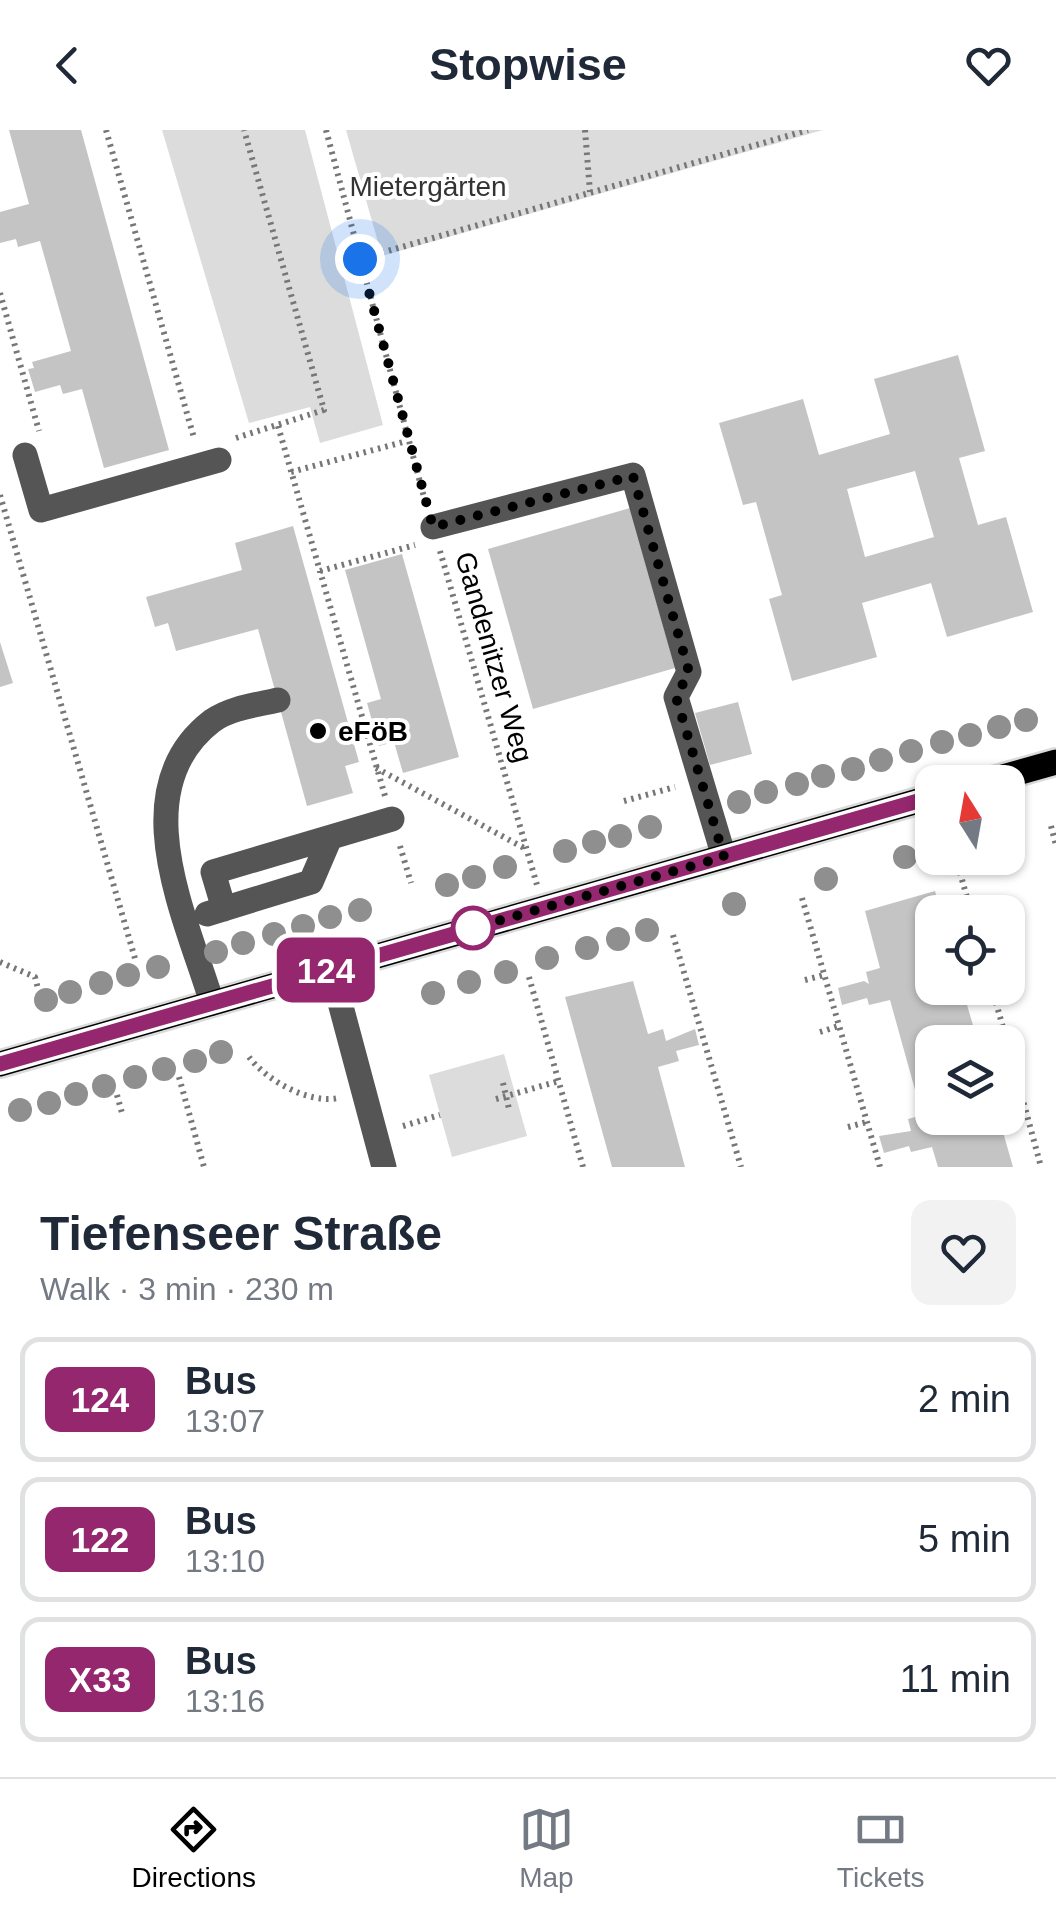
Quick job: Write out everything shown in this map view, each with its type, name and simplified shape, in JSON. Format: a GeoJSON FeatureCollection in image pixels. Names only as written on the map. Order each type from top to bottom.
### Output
{"type":"FeatureCollection","features":[{"type":"Feature","properties":{"kind":"main road"},"geometry":{"type":"LineString","coordinates":[[1025,771],[1056,762]]}},
{"type":"Feature","properties":{"kind":"main road"},"geometry":{"type":"LineString","coordinates":[[0,1064],[915,802]]}},
{"type":"Feature","properties":{"kind":"street"},"geometry":{"type":"LineString","coordinates":[[33,445],[40,510],[214,450]]}},
{"type":"Feature","properties":{"kind":"street"},"geometry":{"type":"LineString","coordinates":[[435,533],[633,476],[689,672],[676,697],[724,857]]}},
{"type":"Feature","properties":{"kind":"street"},"geometry":{"type":"LineString","coordinates":[[212,1003],[166,843],[168,790],[192,742],[212,722],[228,712],[278,700]]}},
{"type":"Feature","properties":{"kind":"street"},"geometry":{"type":"LineString","coordinates":[[224,909],[213,872],[392,820]]}},
{"type":"Feature","properties":{"kind":"street"},"geometry":{"type":"LineString","coordinates":[[188,919],[311,882],[329,840]]}},
{"type":"Feature","properties":{"kind":"street"},"geometry":{"type":"LineString","coordinates":[[331,969],[384,1167]]}},
{"type":"Feature","properties":{"kind":"path"},"geometry":{"type":"LineString","coordinates":[[106,130],[214,450],[324,410],[244,130]]}},
{"type":"Feature","properties":{"kind":"path","name":"Gandenitzer Weg"},"geometry":{"type":"LineString","coordinates":[[326,130],[406,441],[528,850],[376,768]]}},
{"type":"Feature","properties":{"kind":"path"},"geometry":{"type":"LineString","coordinates":[[585,130],[590,192]]}},
{"type":"Feature","properties":{"kind":"path"},"geometry":{"type":"LineString","coordinates":[[360,259],[808,130]]}},
{"type":"Feature","properties":{"kind":"path"},"geometry":{"type":"LineString","coordinates":[[0,293],[33,445]]}},
{"type":"Feature","properties":{"kind":"path"},"geometry":{"type":"LineString","coordinates":[[278,426],[411,883]]}},
{"type":"Feature","properties":{"kind":"path"},"geometry":{"type":"LineString","coordinates":[[291,472],[406,441]]}},
{"type":"Feature","properties":{"kind":"path"},"geometry":{"type":"LineString","coordinates":[[0,495],[136,962]]}},
{"type":"Feature","properties":{"kind":"path"},"geometry":{"type":"LineString","coordinates":[[320,571],[435,533]]}},
{"type":"Feature","properties":{"kind":"path"},"geometry":{"type":"LineString","coordinates":[[624,801],[701,780]]}},
{"type":"Feature","properties":{"kind":"path"},"geometry":{"type":"LineString","coordinates":[[1051,826],[1056,845]]}},
{"type":"Feature","properties":{"kind":"path"},"geometry":{"type":"LineString","coordinates":[[802,898],[880,1167]]}},
{"type":"Feature","properties":{"kind":"path"},"geometry":{"type":"LineString","coordinates":[[673,935],[741,1167]]}},
{"type":"Feature","properties":{"kind":"path"},"geometry":{"type":"LineString","coordinates":[[0,962],[35,977],[38,989]]}},
{"type":"Feature","properties":{"kind":"path"},"geometry":{"type":"LineString","coordinates":[[805,980],[824,975]]}},
{"type":"Feature","properties":{"kind":"path"},"geometry":{"type":"LineString","coordinates":[[530,976],[583,1167]]}},
{"type":"Feature","properties":{"kind":"path"},"geometry":{"type":"LineString","coordinates":[[820,1032],[839,1026]]}},
{"type":"Feature","properties":{"kind":"path"},"geometry":{"type":"LineString","coordinates":[[249,1057],[264,1076],[319,1102],[364,1092]]}},
{"type":"Feature","properties":{"kind":"path"},"geometry":{"type":"LineString","coordinates":[[179,1077],[204,1167]]}},
{"type":"Feature","properties":{"kind":"path"},"geometry":{"type":"LineString","coordinates":[[496,1100],[559,1081]]}},
{"type":"Feature","properties":{"kind":"path"},"geometry":{"type":"LineString","coordinates":[[502,1083],[510,1110]]}},
{"type":"Feature","properties":{"kind":"path"},"geometry":{"type":"LineString","coordinates":[[117,1095],[122,1113]]}},
{"type":"Feature","properties":{"kind":"path"},"geometry":{"type":"LineString","coordinates":[[1025,1109],[1041,1167]]}},
{"type":"Feature","properties":{"kind":"path"},"geometry":{"type":"LineString","coordinates":[[427,1119],[440,1116]]}},
{"type":"Feature","properties":{"kind":"path"},"geometry":{"type":"LineString","coordinates":[[848,1127],[866,1122]]}},
{"type":"Feature","properties":{"kind":"green space"},"geometry":{"type":"Polygon","coordinates":[[[162,130],[305,130],[383,425],[320,443],[310,407],[249,423],[162,130]]]}},
{"type":"Feature","properties":{"kind":"green space","name":"Mietergärten"},"geometry":{"type":"Polygon","coordinates":[[[346,130],[823,130],[382,256],[346,130]]]}},
{"type":"Feature","properties":{"kind":"green space"},"geometry":{"type":"Polygon","coordinates":[[[504,1054],[527,1136],[452,1157],[429,1075],[504,1054]]]}},
{"type":"Feature","properties":{"kind":"building"},"geometry":{"type":"Polygon","coordinates":[[[9,130],[81,130],[169,450],[104,468],[82,389],[63,394],[60,385],[35,392],[28,369],[34,368],[32,362],[71,351],[40,241],[18,247],[16,239],[0,243],[0,212],[29,204],[9,130]]]}},
{"type":"Feature","properties":{"kind":"building"},"geometry":{"type":"Polygon","coordinates":[[[958,355],[985,451],[959,458],[978,525],[1006,517],[1033,612],[947,637],[931,583],[862,603],[877,657],[792,681],[769,599],[782,595],[756,502],[743,505],[719,423],[803,399],[819,455],[890,434],[874,379],[958,355]],[[915,471],[847,489],[865,557],[934,537],[915,471]]]}},
{"type":"Feature","properties":{"kind":"building"},"geometry":{"type":"Polygon","coordinates":[[[630,508],[675,668],[533,709],[488,549],[630,508]]]}},
{"type":"Feature","properties":{"kind":"building"},"geometry":{"type":"Polygon","coordinates":[[[293,526],[359,762],[345,766],[353,793],[307,806],[258,629],[176,651],[168,623],[155,627],[146,597],[242,570],[235,543],[293,526]]]}},
{"type":"Feature","properties":{"kind":"building"},"geometry":{"type":"Polygon","coordinates":[[[402,554],[459,757],[403,773],[394,742],[379,746],[367,703],[381,699],[345,570],[402,554]]]}},
{"type":"Feature","properties":{"kind":"building"},"geometry":{"type":"Polygon","coordinates":[[[0,642],[13,683],[0,687],[0,642]]]}},
{"type":"Feature","properties":{"kind":"building"},"geometry":{"type":"Polygon","coordinates":[[[738,702],[752,754],[710,765],[695,713],[738,702]]]}},
{"type":"Feature","properties":{"kind":"building"},"geometry":{"type":"Polygon","coordinates":[[[915,897],[915,1005],[967,1005],[973,1025],[915,1025],[915,1090],[890,1000],[869,1005],[867,998],[842,1005],[838,988],[864,981],[869,984],[866,972],[880,968],[865,911],[915,897]]]}},
{"type":"Feature","properties":{"kind":"building"},"geometry":{"type":"Polygon","coordinates":[[[633,981],[648,1034],[663,1029],[666,1041],[695,1029],[699,1045],[676,1051],[679,1061],[658,1067],[685,1167],[612,1167],[565,997],[633,981]]]}},
{"type":"Feature","properties":{"kind":"building"},"geometry":{"type":"Polygon","coordinates":[[[915,1117],[915,1135],[1004,1135],[1013,1167],[938,1167],[932,1147],[911,1152],[909,1146],[884,1153],[879,1136],[911,1131],[908,1119],[915,1117]]]}},
{"type":"Feature","properties":{"kind":"bus line","name":"124"},"geometry":{"type":"LineString","coordinates":[[0,1064],[915,802]]}},
{"type":"Feature","properties":{"kind":"place","name":"eFöB"},"geometry":{"type":"Point","coordinates":[318,731]}},
{"type":"Feature","properties":{"kind":"route"},"geometry":{"type":"LineString","coordinates":[[360,259],[406,441],[433,527],[633,476],[689,672],[676,697],[724,857],[473,928]]}}]}
